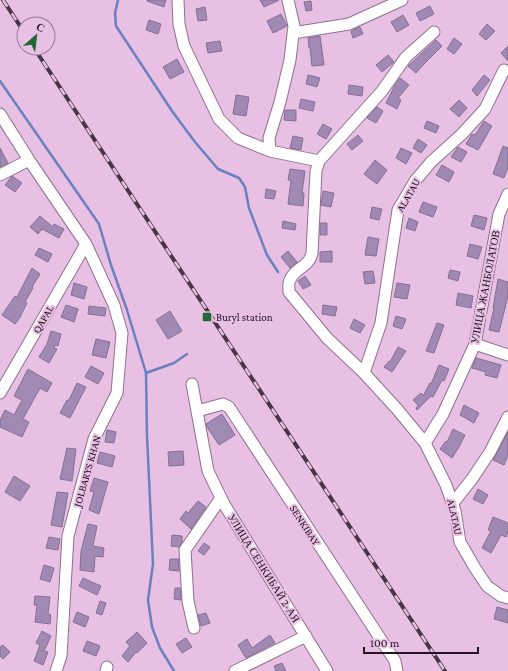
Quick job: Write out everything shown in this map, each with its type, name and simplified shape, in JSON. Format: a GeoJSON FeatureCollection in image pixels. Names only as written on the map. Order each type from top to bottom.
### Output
{"type":"FeatureCollection","features":[{"type":"Feature","properties":{"kind":"street"},"geometry":{"type":"LineString","coordinates":[[178,0],[179,24],[184,46],[219,119],[238,138],[270,151],[319,161],[382,92],[406,57],[434,32]]}},
{"type":"Feature","properties":{"kind":"street"},"geometry":{"type":"LineString","coordinates":[[270,151],[270,138],[290,60],[294,26],[288,0]]}},
{"type":"Feature","properties":{"kind":"street"},"geometry":{"type":"LineString","coordinates":[[293,33],[349,24],[402,0]]}},
{"type":"Feature","properties":{"kind":"street","name":"ALATAU"},"geometry":{"type":"LineString","coordinates":[[364,373],[381,323],[398,210],[419,176],[431,162],[462,134],[485,109],[504,70]]}},
{"type":"Feature","properties":{"kind":"street","name":"JOLBARYS KHAN"},"geometry":{"type":"LineString","coordinates":[[0,114],[86,244],[114,305],[122,333],[117,393],[94,438],[68,536],[61,656],[56,671]]}},
{"type":"Feature","properties":{"kind":"street"},"geometry":{"type":"LineString","coordinates":[[0,175],[29,160]]}},
{"type":"Feature","properties":{"kind":"street","name":"ALATAU"},"geometry":{"type":"LineString","coordinates":[[319,161],[316,171],[312,253],[308,264],[295,273],[289,280],[289,292],[327,338],[364,373],[397,409],[425,443],[446,485],[453,503],[460,542],[487,586],[501,596],[508,598]]}},
{"type":"Feature","properties":{"kind":"street","name":"УЛИЦА ЖАНБОЛАТОВ"},"geometry":{"type":"LineString","coordinates":[[425,443],[443,414],[475,344],[499,214],[508,194]]}},
{"type":"Feature","properties":{"kind":"street","name":"QAPAL"},"geometry":{"type":"LineString","coordinates":[[0,393],[86,244]]}},
{"type":"Feature","properties":{"kind":"street"},"geometry":{"type":"LineString","coordinates":[[475,344],[508,355]]}},
{"type":"Feature","properties":{"kind":"street","name":"УЛИЦА СЕНКИБАЙ 2-АЯ"},"geometry":{"type":"LineString","coordinates":[[192,384],[208,471],[221,498],[327,671]]}},
{"type":"Feature","properties":{"kind":"street","name":"SENKIBAY"},"geometry":{"type":"LineString","coordinates":[[197,411],[224,404],[229,407],[394,661],[397,671]]}},
{"type":"Feature","properties":{"kind":"street"},"geometry":{"type":"LineString","coordinates":[[453,503],[472,479],[490,452],[508,417]]}},
{"type":"Feature","properties":{"kind":"street","name":"УЛИЦА СЕНКИБАЙ 2-АЯ"},"geometry":{"type":"LineString","coordinates":[[194,628],[188,601],[185,550],[221,498]]}},
{"type":"Feature","properties":{"kind":"street"},"geometry":{"type":"LineString","coordinates":[[235,671],[306,636]]}},
{"type":"Feature","properties":{"kind":"building"},"geometry":{"type":"Polygon","coordinates":[[[147,0],[166,0],[164,7],[147,0]]]}},
{"type":"Feature","properties":{"kind":"building"},"geometry":{"type":"Polygon","coordinates":[[[260,0],[279,0],[264,7],[260,0]]]}},
{"type":"Feature","properties":{"kind":"building"},"geometry":{"type":"Polygon","coordinates":[[[311,1],[312,10],[306,11],[304,2],[311,1]]]}},
{"type":"Feature","properties":{"kind":"building"},"geometry":{"type":"Polygon","coordinates":[[[430,6],[434,14],[420,21],[416,13],[430,6]]]}},
{"type":"Feature","properties":{"kind":"building"},"geometry":{"type":"Polygon","coordinates":[[[205,7],[207,20],[198,21],[196,9],[205,7]]]}},
{"type":"Feature","properties":{"kind":"building"},"geometry":{"type":"Polygon","coordinates":[[[281,14],[287,26],[273,33],[267,21],[281,14]]]}},
{"type":"Feature","properties":{"kind":"building"},"geometry":{"type":"Polygon","coordinates":[[[403,15],[409,25],[397,32],[391,22],[403,15]]]}},
{"type":"Feature","properties":{"kind":"building"},"geometry":{"type":"Polygon","coordinates":[[[149,20],[161,24],[158,34],[146,30],[149,20]]]}},
{"type":"Feature","properties":{"kind":"building"},"geometry":{"type":"Polygon","coordinates":[[[487,24],[495,31],[486,40],[479,34],[487,24]]]}},
{"type":"Feature","properties":{"kind":"building"},"geometry":{"type":"Polygon","coordinates":[[[360,27],[363,34],[353,38],[351,31],[360,27]]]}},
{"type":"Feature","properties":{"kind":"building"},"geometry":{"type":"Polygon","coordinates":[[[320,36],[324,65],[312,66],[308,38],[320,36]]]}},
{"type":"Feature","properties":{"kind":"building"},"geometry":{"type":"Polygon","coordinates":[[[454,38],[462,44],[454,54],[447,49],[454,38]]]}},
{"type":"Feature","properties":{"kind":"building"},"geometry":{"type":"Polygon","coordinates":[[[436,40],[442,46],[416,73],[408,66],[436,40]]]}},
{"type":"Feature","properties":{"kind":"building"},"geometry":{"type":"Polygon","coordinates":[[[220,41],[222,51],[208,53],[206,43],[220,41]]]}},
{"type":"Feature","properties":{"kind":"building"},"geometry":{"type":"Polygon","coordinates":[[[508,46],[508,61],[501,53],[508,46]]]}},
{"type":"Feature","properties":{"kind":"building"},"geometry":{"type":"Polygon","coordinates":[[[388,55],[394,62],[382,72],[376,65],[388,55]]]}},
{"type":"Feature","properties":{"kind":"building"},"geometry":{"type":"Polygon","coordinates":[[[177,59],[184,72],[170,79],[163,67],[177,59]]]}},
{"type":"Feature","properties":{"kind":"building"},"geometry":{"type":"Polygon","coordinates":[[[308,75],[320,78],[317,87],[306,84],[308,75]]]}},
{"type":"Feature","properties":{"kind":"building"},"geometry":{"type":"Polygon","coordinates":[[[484,75],[490,80],[477,96],[472,90],[484,75]]]}},
{"type":"Feature","properties":{"kind":"building"},"geometry":{"type":"Polygon","coordinates":[[[400,78],[409,85],[398,98],[401,100],[397,109],[386,103],[400,78]]]}},
{"type":"Feature","properties":{"kind":"building"},"geometry":{"type":"Polygon","coordinates":[[[349,85],[363,87],[362,96],[348,94],[349,85]]]}},
{"type":"Feature","properties":{"kind":"building"},"geometry":{"type":"Polygon","coordinates":[[[236,95],[249,97],[246,116],[233,114],[236,95]]]}},
{"type":"Feature","properties":{"kind":"building"},"geometry":{"type":"Polygon","coordinates":[[[301,99],[315,102],[313,111],[299,108],[301,99]]]}},
{"type":"Feature","properties":{"kind":"building"},"geometry":{"type":"Polygon","coordinates":[[[459,100],[467,108],[459,117],[450,109],[459,100]]]}},
{"type":"Feature","properties":{"kind":"building"},"geometry":{"type":"Polygon","coordinates":[[[377,107],[383,111],[376,123],[367,118],[377,107]]]}},
{"type":"Feature","properties":{"kind":"building"},"geometry":{"type":"Polygon","coordinates":[[[285,110],[296,110],[296,121],[284,120],[285,110]]]}},
{"type":"Feature","properties":{"kind":"building"},"geometry":{"type":"Polygon","coordinates":[[[427,121],[439,126],[436,133],[424,128],[427,121]]]}},
{"type":"Feature","properties":{"kind":"building"},"geometry":{"type":"Polygon","coordinates":[[[484,121],[492,126],[478,150],[466,144],[472,134],[475,135],[484,121]]]}},
{"type":"Feature","properties":{"kind":"building"},"geometry":{"type":"Polygon","coordinates":[[[323,124],[332,129],[326,139],[317,134],[323,124]]]}},
{"type":"Feature","properties":{"kind":"building"},"geometry":{"type":"Polygon","coordinates":[[[358,135],[363,141],[352,150],[347,144],[358,135]]]}},
{"type":"Feature","properties":{"kind":"building"},"geometry":{"type":"Polygon","coordinates":[[[293,136],[303,138],[301,150],[290,148],[293,136]]]}},
{"type":"Feature","properties":{"kind":"building"},"geometry":{"type":"Polygon","coordinates":[[[418,139],[427,145],[421,153],[413,148],[418,139]]]}},
{"type":"Feature","properties":{"kind":"building"},"geometry":{"type":"Polygon","coordinates":[[[503,146],[508,148],[508,167],[504,178],[493,174],[503,146]]]}},
{"type":"Feature","properties":{"kind":"building"},"geometry":{"type":"Polygon","coordinates":[[[458,147],[467,152],[461,162],[451,157],[458,147]]]}},
{"type":"Feature","properties":{"kind":"building"},"geometry":{"type":"Polygon","coordinates":[[[0,148],[8,163],[0,167],[0,148]]]}},
{"type":"Feature","properties":{"kind":"building"},"geometry":{"type":"Polygon","coordinates":[[[401,148],[412,153],[406,164],[396,158],[401,148]]]}},
{"type":"Feature","properties":{"kind":"building"},"geometry":{"type":"Polygon","coordinates":[[[375,160],[387,170],[377,184],[364,174],[375,160]]]}},
{"type":"Feature","properties":{"kind":"building"},"geometry":{"type":"Polygon","coordinates":[[[442,165],[454,172],[449,182],[436,175],[442,165]]]}},
{"type":"Feature","properties":{"kind":"building"},"geometry":{"type":"Polygon","coordinates":[[[290,169],[305,171],[302,193],[304,193],[303,206],[288,204],[291,180],[288,180],[290,169]]]}},
{"type":"Feature","properties":{"kind":"building"},"geometry":{"type":"Polygon","coordinates":[[[12,176],[22,183],[15,192],[5,185],[12,176]]]}},
{"type":"Feature","properties":{"kind":"building"},"geometry":{"type":"Polygon","coordinates":[[[266,189],[276,191],[274,199],[265,198],[266,189]]]}},
{"type":"Feature","properties":{"kind":"building"},"geometry":{"type":"Polygon","coordinates":[[[323,191],[334,193],[331,207],[321,205],[323,191]]]}},
{"type":"Feature","properties":{"kind":"building"},"geometry":{"type":"Polygon","coordinates":[[[423,202],[437,207],[433,217],[419,212],[423,202]]]}},
{"type":"Feature","properties":{"kind":"building"},"geometry":{"type":"Polygon","coordinates":[[[372,207],[382,209],[379,220],[370,218],[372,207]]]}},
{"type":"Feature","properties":{"kind":"building"},"geometry":{"type":"Polygon","coordinates":[[[474,215],[487,218],[484,230],[471,226],[474,215]]]}},
{"type":"Feature","properties":{"kind":"building"},"geometry":{"type":"Polygon","coordinates":[[[40,216],[53,227],[54,224],[64,229],[59,238],[42,229],[38,234],[30,227],[40,216]]]}},
{"type":"Feature","properties":{"kind":"building"},"geometry":{"type":"Polygon","coordinates":[[[409,218],[418,222],[415,231],[406,228],[409,218]]]}},
{"type":"Feature","properties":{"kind":"building"},"geometry":{"type":"Polygon","coordinates":[[[283,221],[296,224],[295,230],[282,228],[283,221]]]}},
{"type":"Feature","properties":{"kind":"building"},"geometry":{"type":"Polygon","coordinates":[[[320,223],[327,223],[327,235],[320,235],[320,223]]]}},
{"type":"Feature","properties":{"kind":"building"},"geometry":{"type":"Polygon","coordinates":[[[368,237],[379,239],[376,256],[365,255],[368,237]]]}},
{"type":"Feature","properties":{"kind":"building"},"geometry":{"type":"Polygon","coordinates":[[[470,244],[482,247],[478,259],[467,256],[470,244]]]}},
{"type":"Feature","properties":{"kind":"building"},"geometry":{"type":"Polygon","coordinates":[[[39,248],[52,254],[48,262],[35,255],[39,248]]]}},
{"type":"Feature","properties":{"kind":"building"},"geometry":{"type":"Polygon","coordinates":[[[288,251],[297,262],[290,268],[281,257],[288,251]]]}},
{"type":"Feature","properties":{"kind":"building"},"geometry":{"type":"Polygon","coordinates":[[[332,251],[332,262],[320,262],[320,252],[332,251]]]}},
{"type":"Feature","properties":{"kind":"building"},"geometry":{"type":"Polygon","coordinates":[[[32,268],[40,274],[25,302],[27,303],[21,316],[15,324],[2,315],[15,296],[17,297],[32,268]]]}},
{"type":"Feature","properties":{"kind":"building"},"geometry":{"type":"Polygon","coordinates":[[[450,270],[460,272],[458,281],[448,278],[450,270]]]}},
{"type":"Feature","properties":{"kind":"building"},"geometry":{"type":"Polygon","coordinates":[[[373,271],[375,283],[365,284],[363,272],[373,271]]]}},
{"type":"Feature","properties":{"kind":"building"},"geometry":{"type":"Polygon","coordinates":[[[305,276],[311,285],[303,289],[298,281],[305,276]]]}},
{"type":"Feature","properties":{"kind":"building"},"geometry":{"type":"Polygon","coordinates":[[[498,279],[508,282],[508,296],[499,332],[489,330],[498,279]]]}},
{"type":"Feature","properties":{"kind":"building"},"geometry":{"type":"Polygon","coordinates":[[[74,283],[87,287],[84,299],[71,295],[74,283]]]}},
{"type":"Feature","properties":{"kind":"building"},"geometry":{"type":"Polygon","coordinates":[[[397,283],[410,285],[407,299],[394,297],[397,283]]]}},
{"type":"Feature","properties":{"kind":"building"},"geometry":{"type":"Polygon","coordinates":[[[458,293],[473,296],[471,308],[456,305],[458,293]]]}},
{"type":"Feature","properties":{"kind":"building"},"geometry":{"type":"Polygon","coordinates":[[[66,305],[78,309],[74,322],[61,317],[66,305]]]}},
{"type":"Feature","properties":{"kind":"building"},"geometry":{"type":"Polygon","coordinates":[[[323,305],[337,307],[335,316],[322,314],[323,305]]]}},
{"type":"Feature","properties":{"kind":"building"},"geometry":{"type":"Polygon","coordinates":[[[89,306],[106,308],[105,316],[88,314],[89,306]]]}},
{"type":"Feature","properties":{"kind":"building"},"geometry":{"type":"Polygon","coordinates":[[[170,311],[182,331],[168,339],[156,320],[170,311]]]}},
{"type":"Feature","properties":{"kind":"building"},"geometry":{"type":"Polygon","coordinates":[[[396,316],[406,319],[402,329],[393,326],[396,316]]]}},
{"type":"Feature","properties":{"kind":"building"},"geometry":{"type":"Polygon","coordinates":[[[354,319],[365,325],[360,333],[350,328],[354,319]]]}},
{"type":"Feature","properties":{"kind":"building"},"geometry":{"type":"Polygon","coordinates":[[[437,323],[444,325],[434,353],[426,351],[437,323]]]}},
{"type":"Feature","properties":{"kind":"building"},"geometry":{"type":"Polygon","coordinates":[[[51,331],[61,334],[58,346],[55,345],[54,348],[57,349],[49,363],[39,357],[47,344],[51,331]]]}},
{"type":"Feature","properties":{"kind":"building"},"geometry":{"type":"Polygon","coordinates":[[[96,339],[110,342],[106,358],[92,355],[96,339]]]}},
{"type":"Feature","properties":{"kind":"building"},"geometry":{"type":"Polygon","coordinates":[[[398,347],[406,351],[392,372],[384,367],[389,361],[390,362],[398,347]]]}},
{"type":"Feature","properties":{"kind":"building"},"geometry":{"type":"Polygon","coordinates":[[[476,358],[501,365],[497,378],[485,375],[486,372],[472,368],[476,358]]]}},
{"type":"Feature","properties":{"kind":"building"},"geometry":{"type":"Polygon","coordinates":[[[439,365],[449,369],[444,381],[442,380],[433,397],[431,396],[417,410],[418,405],[413,400],[421,393],[423,396],[430,383],[431,384],[439,365]]]}},
{"type":"Feature","properties":{"kind":"building"},"geometry":{"type":"Polygon","coordinates":[[[91,366],[104,373],[98,384],[85,377],[91,366]]]}},
{"type":"Feature","properties":{"kind":"building"},"geometry":{"type":"Polygon","coordinates":[[[28,369],[52,383],[47,392],[40,388],[23,419],[29,422],[22,437],[0,427],[0,420],[5,410],[14,415],[22,400],[14,396],[28,369]]]}},
{"type":"Feature","properties":{"kind":"building"},"geometry":{"type":"Polygon","coordinates":[[[77,383],[86,387],[70,418],[60,413],[67,400],[69,400],[77,383]]]}},
{"type":"Feature","properties":{"kind":"building"},"geometry":{"type":"Polygon","coordinates":[[[464,405],[479,413],[474,423],[460,415],[464,405]]]}},
{"type":"Feature","properties":{"kind":"building"},"geometry":{"type":"Polygon","coordinates":[[[222,414],[235,435],[219,445],[206,424],[222,414]]]}},
{"type":"Feature","properties":{"kind":"building"},"geometry":{"type":"Polygon","coordinates":[[[453,429],[465,435],[452,458],[440,449],[446,441],[447,442],[453,429]]]}},
{"type":"Feature","properties":{"kind":"building"},"geometry":{"type":"Polygon","coordinates":[[[107,430],[116,432],[114,443],[105,442],[107,430]]]}},
{"type":"Feature","properties":{"kind":"building"},"geometry":{"type":"Polygon","coordinates":[[[508,432],[508,455],[504,465],[493,460],[508,432]]]}},
{"type":"Feature","properties":{"kind":"building"},"geometry":{"type":"Polygon","coordinates":[[[67,448],[76,449],[72,481],[60,479],[67,448]]]}},
{"type":"Feature","properties":{"kind":"building"},"geometry":{"type":"Polygon","coordinates":[[[183,451],[184,465],[169,466],[168,452],[183,451]]]}},
{"type":"Feature","properties":{"kind":"building"},"geometry":{"type":"Polygon","coordinates":[[[100,452],[115,456],[112,467],[97,463],[100,452]]]}},
{"type":"Feature","properties":{"kind":"building"},"geometry":{"type":"Polygon","coordinates":[[[14,476],[30,486],[20,501],[5,492],[14,476]]]}},
{"type":"Feature","properties":{"kind":"building"},"geometry":{"type":"Polygon","coordinates":[[[94,478],[108,482],[99,514],[89,510],[94,492],[90,491],[94,478]]]}},
{"type":"Feature","properties":{"kind":"building"},"geometry":{"type":"Polygon","coordinates":[[[478,489],[488,495],[483,504],[473,499],[478,489]]]}},
{"type":"Feature","properties":{"kind":"building"},"geometry":{"type":"Polygon","coordinates":[[[57,492],[68,493],[62,527],[51,525],[57,492]]]}},
{"type":"Feature","properties":{"kind":"building"},"geometry":{"type":"Polygon","coordinates":[[[198,501],[206,507],[191,529],[180,519],[186,511],[188,513],[198,501]]]}},
{"type":"Feature","properties":{"kind":"building"},"geometry":{"type":"Polygon","coordinates":[[[493,517],[508,523],[508,532],[506,537],[501,535],[491,553],[482,548],[491,531],[488,530],[493,517]]]}},
{"type":"Feature","properties":{"kind":"building"},"geometry":{"type":"Polygon","coordinates":[[[88,524],[97,526],[93,546],[104,548],[103,557],[95,556],[94,572],[80,570],[81,551],[88,524]]]}},
{"type":"Feature","properties":{"kind":"building"},"geometry":{"type":"Polygon","coordinates":[[[172,535],[182,536],[182,542],[179,547],[171,546],[172,535]]]}},
{"type":"Feature","properties":{"kind":"building"},"geometry":{"type":"Polygon","coordinates":[[[49,537],[60,539],[58,550],[46,548],[49,537]]]}},
{"type":"Feature","properties":{"kind":"building"},"geometry":{"type":"Polygon","coordinates":[[[204,543],[210,547],[204,555],[198,551],[204,543]]]}},
{"type":"Feature","properties":{"kind":"building"},"geometry":{"type":"Polygon","coordinates":[[[170,559],[179,559],[179,571],[169,570],[170,559]]]}},
{"type":"Feature","properties":{"kind":"building"},"geometry":{"type":"Polygon","coordinates":[[[44,565],[54,568],[50,582],[40,579],[44,565]]]}},
{"type":"Feature","properties":{"kind":"building"},"geometry":{"type":"Polygon","coordinates":[[[83,578],[101,586],[97,595],[79,586],[83,578]]]}},
{"type":"Feature","properties":{"kind":"building"},"geometry":{"type":"Polygon","coordinates":[[[175,588],[180,588],[181,600],[174,599],[175,588]]]}},
{"type":"Feature","properties":{"kind":"building"},"geometry":{"type":"Polygon","coordinates":[[[35,596],[50,597],[48,614],[51,615],[50,624],[35,622],[37,605],[34,605],[35,596]]]}},
{"type":"Feature","properties":{"kind":"building"},"geometry":{"type":"Polygon","coordinates":[[[100,601],[106,603],[102,615],[96,613],[100,601]]]}},
{"type":"Feature","properties":{"kind":"building"},"geometry":{"type":"Polygon","coordinates":[[[497,607],[508,610],[508,623],[494,619],[497,607]]]}},
{"type":"Feature","properties":{"kind":"building"},"geometry":{"type":"Polygon","coordinates":[[[77,612],[89,617],[85,627],[73,622],[77,612]]]}},
{"type":"Feature","properties":{"kind":"building"},"geometry":{"type":"Polygon","coordinates":[[[206,613],[210,623],[201,626],[198,615],[206,613]]]}},
{"type":"Feature","properties":{"kind":"building"},"geometry":{"type":"Polygon","coordinates":[[[42,631],[51,636],[44,651],[48,652],[43,665],[34,661],[40,645],[36,643],[42,631]]]}},
{"type":"Feature","properties":{"kind":"building"},"geometry":{"type":"Polygon","coordinates":[[[137,632],[147,643],[137,653],[136,652],[128,662],[122,656],[130,646],[126,642],[137,632]]]}},
{"type":"Feature","properties":{"kind":"building"},"geometry":{"type":"Polygon","coordinates":[[[270,635],[275,643],[246,658],[238,645],[247,639],[252,648],[270,635]]]}},
{"type":"Feature","properties":{"kind":"building"},"geometry":{"type":"Polygon","coordinates":[[[186,638],[192,647],[182,653],[176,644],[186,638]]]}},
{"type":"Feature","properties":{"kind":"building"},"geometry":{"type":"Polygon","coordinates":[[[87,641],[100,646],[96,656],[83,651],[87,641]]]}},
{"type":"Feature","properties":{"kind":"building"},"geometry":{"type":"Polygon","coordinates":[[[3,645],[10,652],[3,659],[0,656],[0,647],[3,645]]]}},
{"type":"Feature","properties":{"kind":"building"},"geometry":{"type":"Polygon","coordinates":[[[282,663],[286,671],[276,671],[274,666],[282,663]]]}},
{"type":"Feature","properties":{"kind":"waterway"},"geometry":{"type":"LineString","coordinates":[[118,0],[115,13],[116,26],[172,111],[195,142],[218,169],[239,178],[245,187],[249,208],[267,255],[278,272]]}},
{"type":"Feature","properties":{"kind":"waterway"},"geometry":{"type":"LineString","coordinates":[[0,81],[99,224],[146,373],[147,436],[153,564],[148,600],[152,627],[160,648],[174,671]]}},
{"type":"Feature","properties":{"kind":"waterway"},"geometry":{"type":"LineString","coordinates":[[146,373],[174,363],[187,354]]}},
{"type":"Feature","properties":{"kind":"railway"},"geometry":{"type":"LineString","coordinates":[[3,0],[16,20]]}},
{"type":"Feature","properties":{"kind":"railway"},"geometry":{"type":"LineString","coordinates":[[39,56],[445,671]]}},
{"type":"Feature","properties":{"kind":"place","name":"Buryl station"},"geometry":{"type":"Point","coordinates":[207,317]}}]}
